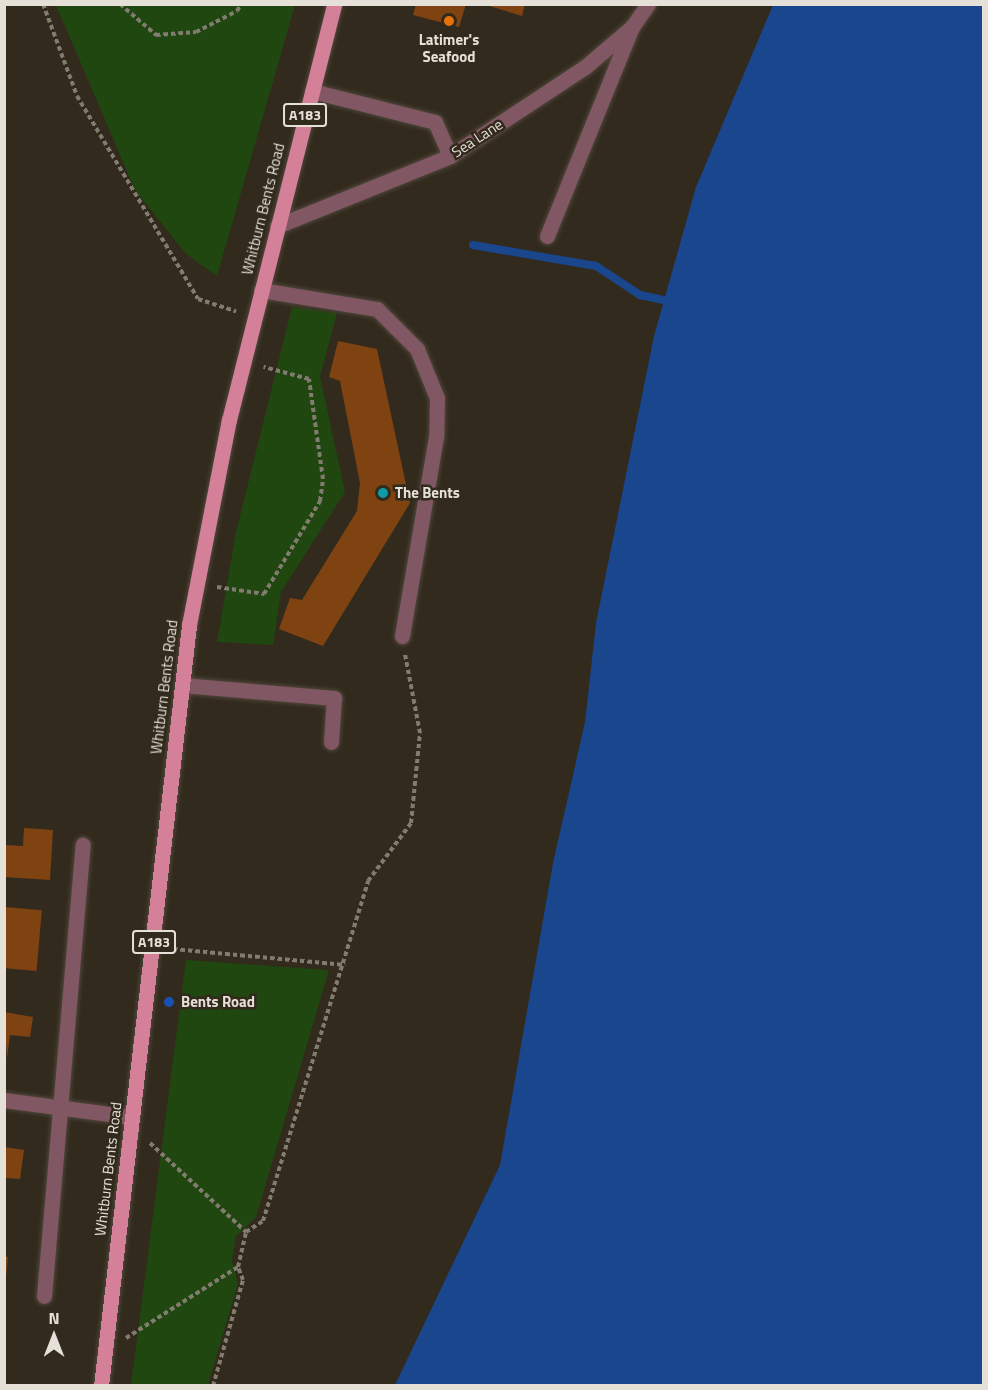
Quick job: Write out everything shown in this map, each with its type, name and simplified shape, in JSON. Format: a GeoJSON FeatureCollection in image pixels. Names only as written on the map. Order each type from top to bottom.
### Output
{"type":"FeatureCollection","features":[{"type":"Feature","properties":{"kind":"main road","name":"Whitburn Bents Road"},"geometry":{"type":"LineString","coordinates":[[101,1386],[189,626],[213,499],[254,317],[334,4]]}},
{"type":"Feature","properties":{"kind":"street","name":"Sea Lane"},"geometry":{"type":"LineString","coordinates":[[277,226],[450,156],[585,67],[632,27],[648,4]]}},
{"type":"Feature","properties":{"kind":"street"},"geometry":{"type":"LineString","coordinates":[[547,236],[632,27]]}},
{"type":"Feature","properties":{"kind":"street"},"geometry":{"type":"LineString","coordinates":[[312,91],[435,122],[450,156]]}},
{"type":"Feature","properties":{"kind":"street"},"geometry":{"type":"LineString","coordinates":[[261,290],[377,309],[417,349],[437,398],[436,437],[402,636]]}},
{"type":"Feature","properties":{"kind":"street"},"geometry":{"type":"LineString","coordinates":[[182,685],[334,698],[331,742]]}},
{"type":"Feature","properties":{"kind":"street"},"geometry":{"type":"LineString","coordinates":[[44,1296],[83,845]]}},
{"type":"Feature","properties":{"kind":"street"},"geometry":{"type":"LineString","coordinates":[[4,1100],[132,1117]]}},
{"type":"Feature","properties":{"kind":"path"},"geometry":{"type":"LineString","coordinates":[[43,4],[77,96],[198,299],[254,317]]}},
{"type":"Feature","properties":{"kind":"path"},"geometry":{"type":"LineString","coordinates":[[120,4],[156,35],[196,33],[237,11],[241,4]]}},
{"type":"Feature","properties":{"kind":"path"},"geometry":{"type":"LineString","coordinates":[[212,586],[264,594],[320,501],[323,479],[309,379],[258,365]]}},
{"type":"Feature","properties":{"kind":"path"},"geometry":{"type":"LineString","coordinates":[[213,1386],[243,1280],[238,1268],[246,1232],[263,1221],[345,965],[368,881],[411,823],[420,733],[402,636]]}},
{"type":"Feature","properties":{"kind":"path"},"geometry":{"type":"LineString","coordinates":[[169,949],[345,965]]}},
{"type":"Feature","properties":{"kind":"path"},"geometry":{"type":"LineString","coordinates":[[148,1141],[246,1232]]}},
{"type":"Feature","properties":{"kind":"path"},"geometry":{"type":"LineString","coordinates":[[126,1338],[238,1268]]}},
{"type":"Feature","properties":{"kind":"green space"},"geometry":{"type":"Polygon","coordinates":[[[56,5],[295,5],[217,276],[186,254],[135,190],[56,5]]]}},
{"type":"Feature","properties":{"kind":"green space"},"geometry":{"type":"Polygon","coordinates":[[[292,307],[337,313],[320,376],[345,492],[281,592],[273,645],[217,642],[236,532],[292,307]]]}},
{"type":"Feature","properties":{"kind":"green space"},"geometry":{"type":"Polygon","coordinates":[[[186,960],[329,970],[256,1217],[236,1236],[232,1261],[238,1284],[208,1385],[131,1385],[186,960]]]}},
{"type":"Feature","properties":{"kind":"water"},"geometry":{"type":"Polygon","coordinates":[[[773,5],[983,5],[983,1385],[395,1385],[500,1165],[553,863],[585,722],[596,623],[654,336],[696,187],[773,5]]]}},
{"type":"Feature","properties":{"kind":"building","name":"Latimer's Seafood"},"geometry":{"type":"Polygon","coordinates":[[[416,4],[466,4],[459,27],[413,15],[416,4]]]}},
{"type":"Feature","properties":{"kind":"building"},"geometry":{"type":"Polygon","coordinates":[[[483,4],[525,4],[522,16],[483,4]]]}},
{"type":"Feature","properties":{"kind":"building","name":"The Bents"},"geometry":{"type":"Polygon","coordinates":[[[338,341],[377,349],[410,503],[323,646],[279,629],[290,598],[302,600],[357,511],[360,483],[340,381],[329,377],[338,341]]]}},
{"type":"Feature","properties":{"kind":"building"},"geometry":{"type":"Polygon","coordinates":[[[24,828],[53,830],[50,880],[4,877],[4,845],[23,846],[24,828]]]}},
{"type":"Feature","properties":{"kind":"building"},"geometry":{"type":"Polygon","coordinates":[[[5,907],[42,910],[37,971],[4,968],[5,907]]]}},
{"type":"Feature","properties":{"kind":"building"},"geometry":{"type":"Polygon","coordinates":[[[4,1012],[33,1017],[30,1037],[10,1035],[7,1058],[4,1012]]]}},
{"type":"Feature","properties":{"kind":"building"},"geometry":{"type":"Polygon","coordinates":[[[4,1147],[24,1150],[20,1179],[4,1178],[4,1147]]]}},
{"type":"Feature","properties":{"kind":"building"},"geometry":{"type":"Polygon","coordinates":[[[4,1256],[8,1257],[6,1277],[4,1277],[4,1256]]]}},
{"type":"Feature","properties":{"kind":"waterway"},"geometry":{"type":"LineString","coordinates":[[473,245],[596,266],[640,295],[674,302]]}},
{"type":"Feature","properties":{"kind":"place","name":"Latimer's Seafood"},"geometry":{"type":"Point","coordinates":[449,21]}},
{"type":"Feature","properties":{"kind":"place","name":"The Bents"},"geometry":{"type":"Point","coordinates":[383,493]}},
{"type":"Feature","properties":{"kind":"place","name":"Bents Road"},"geometry":{"type":"Point","coordinates":[169,1002]}}]}
